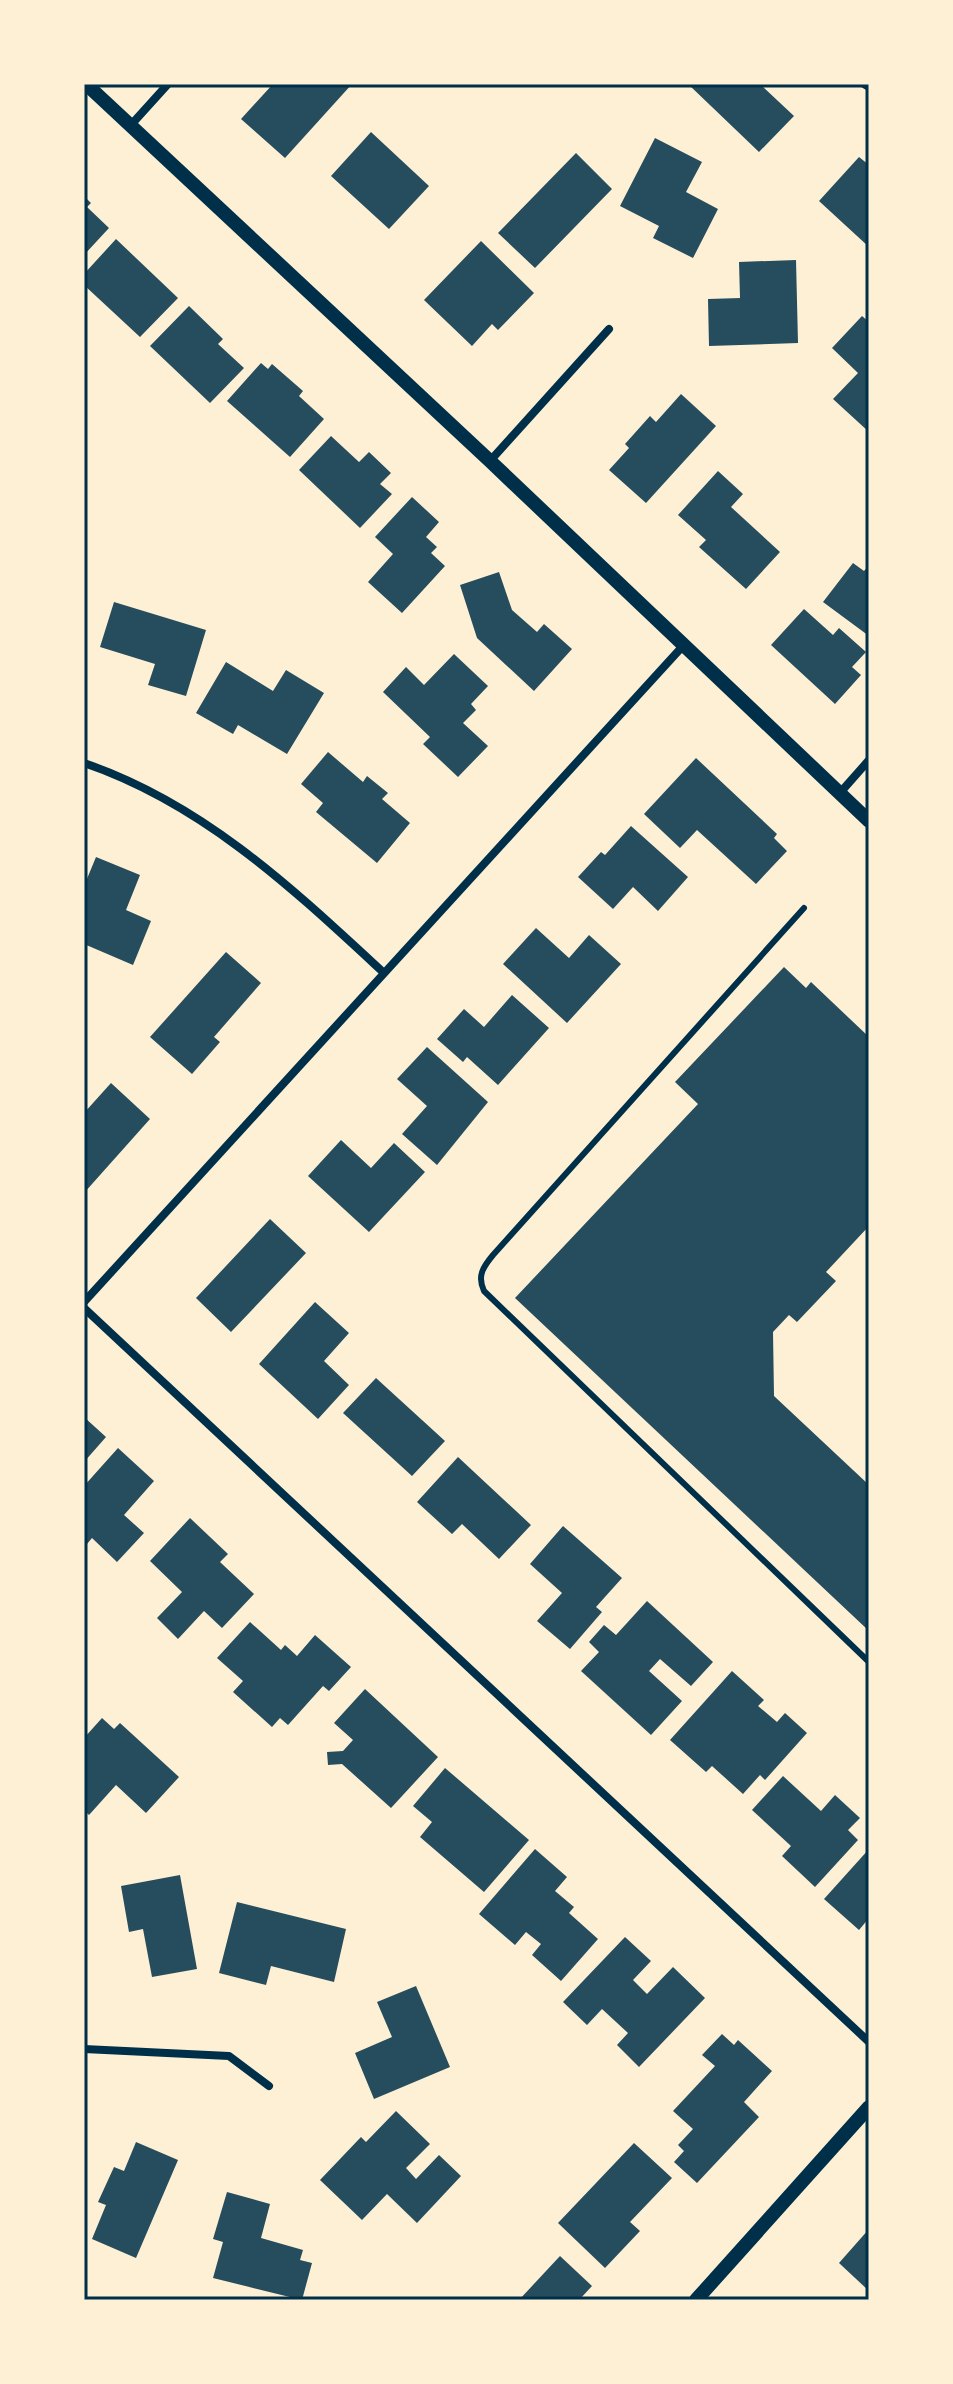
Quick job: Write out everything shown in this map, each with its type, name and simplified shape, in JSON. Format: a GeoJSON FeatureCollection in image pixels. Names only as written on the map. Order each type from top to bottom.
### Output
{"type":"FeatureCollection","features":[{"type":"Feature","properties":{"kind":"street"},"geometry":{"type":"LineString","coordinates":[[86,84],[869,821]]}},
{"type":"Feature","properties":{"kind":"street"},"geometry":{"type":"LineString","coordinates":[[130,126],[168,84]]}},
{"type":"Feature","properties":{"kind":"street"},"geometry":{"type":"LineString","coordinates":[[490,461],[609,329]]}},
{"type":"Feature","properties":{"kind":"street"},"geometry":{"type":"LineString","coordinates":[[84,1302],[682,647]]}},
{"type":"Feature","properties":{"kind":"street"},"geometry":{"type":"LineString","coordinates":[[839,794],[869,760]]}},
{"type":"Feature","properties":{"kind":"street"},"geometry":{"type":"LineString","coordinates":[[84,763],[192,812],[272,871],[384,973]]}},
{"type":"Feature","properties":{"kind":"street"},"geometry":{"type":"LineString","coordinates":[[84,1308],[869,2042]]}},
{"type":"Feature","properties":{"kind":"street"},"geometry":{"type":"LineString","coordinates":[[84,2049],[229,2056],[269,2086]]}},
{"type":"Feature","properties":{"kind":"street"},"geometry":{"type":"LineString","coordinates":[[696,2300],[869,2107]]}},
{"type":"Feature","properties":{"kind":"lane"},"geometry":{"type":"LineString","coordinates":[[804,908],[493,1255],[481,1273],[480,1282],[496,1302],[869,1662]]}},
{"type":"Feature","properties":{"kind":"building"},"geometry":{"type":"Polygon","coordinates":[[[273,84],[352,84],[285,158],[241,119],[273,84]]]}},
{"type":"Feature","properties":{"kind":"building"},"geometry":{"type":"Polygon","coordinates":[[[688,84],[760,84],[794,116],[759,152],[688,84]]]}},
{"type":"Feature","properties":{"kind":"building"},"geometry":{"type":"Polygon","coordinates":[[[371,132],[429,186],[389,229],[331,176],[371,132]]]}},
{"type":"Feature","properties":{"kind":"building"},"geometry":{"type":"Polygon","coordinates":[[[655,138],[702,162],[686,192],[718,209],[693,258],[653,238],[659,226],[620,206],[655,138]]]}},
{"type":"Feature","properties":{"kind":"building"},"geometry":{"type":"Polygon","coordinates":[[[576,153],[612,189],[535,268],[498,233],[576,153]]]}},
{"type":"Feature","properties":{"kind":"building"},"geometry":{"type":"Polygon","coordinates":[[[859,157],[869,165],[869,247],[819,201],[859,157]]]}},
{"type":"Feature","properties":{"kind":"building"},"geometry":{"type":"Polygon","coordinates":[[[84,196],[91,203],[87,207],[109,228],[84,255],[84,196]]]}},
{"type":"Feature","properties":{"kind":"building"},"geometry":{"type":"Polygon","coordinates":[[[116,239],[178,298],[140,337],[84,285],[84,274],[116,239]]]}},
{"type":"Feature","properties":{"kind":"building"},"geometry":{"type":"Polygon","coordinates":[[[481,241],[534,293],[498,330],[492,324],[472,346],[424,300],[481,241]]]}},
{"type":"Feature","properties":{"kind":"building"},"geometry":{"type":"Polygon","coordinates":[[[796,260],[798,343],[709,346],[708,299],[740,298],[739,262],[796,260]]]}},
{"type":"Feature","properties":{"kind":"building"},"geometry":{"type":"Polygon","coordinates":[[[189,306],[223,339],[218,344],[244,368],[210,403],[150,346],[189,306]]]}},
{"type":"Feature","properties":{"kind":"building"},"geometry":{"type":"Polygon","coordinates":[[[862,316],[869,322],[869,432],[833,399],[858,373],[832,348],[862,316]]]}},
{"type":"Feature","properties":{"kind":"building"},"geometry":{"type":"Polygon","coordinates":[[[261,363],[268,369],[272,364],[303,391],[299,396],[324,419],[290,457],[227,401],[261,363]]]}},
{"type":"Feature","properties":{"kind":"building"},"geometry":{"type":"Polygon","coordinates":[[[681,394],[716,426],[646,503],[609,470],[629,448],[625,444],[650,416],[656,422],[681,394]]]}},
{"type":"Feature","properties":{"kind":"building"},"geometry":{"type":"Polygon","coordinates":[[[331,436],[359,462],[369,452],[391,473],[380,484],[392,494],[360,528],[299,470],[331,436]]]}},
{"type":"Feature","properties":{"kind":"building"},"geometry":{"type":"Polygon","coordinates":[[[718,471],[743,494],[731,507],[780,552],[746,589],[699,547],[706,540],[678,515],[718,471]]]}},
{"type":"Feature","properties":{"kind":"building"},"geometry":{"type":"Polygon","coordinates":[[[412,497],[439,522],[426,537],[437,547],[431,553],[445,566],[402,613],[368,582],[393,554],[375,537],[412,497]]]}},
{"type":"Feature","properties":{"kind":"building"},"geometry":{"type":"Polygon","coordinates":[[[853,563],[864,571],[869,565],[869,636],[823,602],[853,563]]]}},
{"type":"Feature","properties":{"kind":"building"},"geometry":{"type":"Polygon","coordinates":[[[499,572],[512,610],[537,632],[544,624],[572,649],[534,691],[477,638],[460,585],[499,572]]]}},
{"type":"Feature","properties":{"kind":"building"},"geometry":{"type":"Polygon","coordinates":[[[114,602],[206,630],[186,696],[148,685],[155,664],[100,647],[114,602]]]}},
{"type":"Feature","properties":{"kind":"building"},"geometry":{"type":"Polygon","coordinates":[[[804,609],[833,635],[839,628],[866,652],[852,667],[861,675],[835,704],[771,645],[804,609]]]}},
{"type":"Feature","properties":{"kind":"building"},"geometry":{"type":"Polygon","coordinates":[[[454,654],[488,686],[471,704],[476,710],[463,723],[488,746],[458,777],[423,744],[430,737],[383,692],[406,667],[424,685],[454,654]]]}},
{"type":"Feature","properties":{"kind":"building"},"geometry":{"type":"Polygon","coordinates":[[[226,662],[273,691],[286,670],[324,693],[287,754],[238,725],[233,734],[196,713],[226,662]]]}},
{"type":"Feature","properties":{"kind":"building"},"geometry":{"type":"Polygon","coordinates":[[[328,752],[363,782],[367,776],[388,793],[382,799],[410,823],[377,863],[316,812],[323,803],[301,784],[328,752]]]}},
{"type":"Feature","properties":{"kind":"building"},"geometry":{"type":"Polygon","coordinates":[[[696,758],[777,834],[774,838],[787,851],[756,884],[697,830],[680,848],[644,814],[696,758]]]}},
{"type":"Feature","properties":{"kind":"building"},"geometry":{"type":"Polygon","coordinates":[[[631,826],[688,877],[658,911],[633,887],[613,909],[578,877],[601,852],[605,855],[631,826]]]}},
{"type":"Feature","properties":{"kind":"building"},"geometry":{"type":"Polygon","coordinates":[[[96,857],[140,875],[126,910],[151,921],[133,965],[84,944],[84,886],[96,857]]]}},
{"type":"Feature","properties":{"kind":"building"},"geometry":{"type":"Polygon","coordinates":[[[536,928],[569,958],[589,935],[621,964],[567,1023],[503,964],[536,928]]]}},
{"type":"Feature","properties":{"kind":"building"},"geometry":{"type":"Polygon","coordinates":[[[226,952],[261,983],[214,1037],[220,1042],[192,1074],[150,1037],[226,952]]]}},
{"type":"Feature","properties":{"kind":"building"},"geometry":{"type":"Polygon","coordinates":[[[784,967],[806,988],[811,982],[869,1037],[869,1226],[826,1272],[836,1281],[797,1322],[789,1315],[773,1332],[774,1396],[869,1485],[869,1631],[515,1298],[698,1104],[675,1082],[784,967]]]}},
{"type":"Feature","properties":{"kind":"building"},"geometry":{"type":"Polygon","coordinates":[[[512,995],[549,1028],[498,1085],[467,1057],[463,1062],[437,1039],[464,1009],[484,1027],[512,995]]]}},
{"type":"Feature","properties":{"kind":"building"},"geometry":{"type":"Polygon","coordinates":[[[427,1047],[488,1102],[437,1165],[402,1134],[427,1106],[397,1079],[427,1047]]]}},
{"type":"Feature","properties":{"kind":"building"},"geometry":{"type":"Polygon","coordinates":[[[111,1083],[150,1119],[84,1193],[84,1113],[111,1083]]]}},
{"type":"Feature","properties":{"kind":"building"},"geometry":{"type":"Polygon","coordinates":[[[341,1140],[371,1168],[394,1143],[425,1172],[369,1232],[308,1176],[341,1140]]]}},
{"type":"Feature","properties":{"kind":"building"},"geometry":{"type":"Polygon","coordinates":[[[270,1219],[306,1253],[231,1332],[196,1298],[270,1219]]]}},
{"type":"Feature","properties":{"kind":"building"},"geometry":{"type":"Polygon","coordinates":[[[315,1302],[349,1333],[324,1361],[349,1385],[318,1419],[259,1364],[315,1302]]]}},
{"type":"Feature","properties":{"kind":"building"},"geometry":{"type":"Polygon","coordinates":[[[376,1378],[445,1441],[412,1476],[343,1413],[376,1378]]]}},
{"type":"Feature","properties":{"kind":"building"},"geometry":{"type":"Polygon","coordinates":[[[84,1417],[106,1437],[84,1462],[84,1417]]]}},
{"type":"Feature","properties":{"kind":"building"},"geometry":{"type":"Polygon","coordinates":[[[118,1448],[154,1481],[124,1515],[144,1533],[117,1562],[92,1538],[87,1544],[84,1541],[84,1486],[118,1448]]]}},
{"type":"Feature","properties":{"kind":"building"},"geometry":{"type":"Polygon","coordinates":[[[458,1457],[531,1525],[499,1559],[462,1524],[452,1534],[417,1502],[458,1457]]]}},
{"type":"Feature","properties":{"kind":"building"},"geometry":{"type":"Polygon","coordinates":[[[190,1518],[228,1554],[220,1562],[254,1594],[222,1628],[204,1611],[178,1639],[157,1618],[182,1592],[150,1561],[190,1518]]]}},
{"type":"Feature","properties":{"kind":"building"},"geometry":{"type":"Polygon","coordinates":[[[563,1526],[622,1578],[596,1607],[602,1612],[570,1649],[537,1621],[562,1593],[530,1564],[563,1526]]]}},
{"type":"Feature","properties":{"kind":"building"},"geometry":{"type":"Polygon","coordinates":[[[647,1601],[713,1662],[691,1686],[660,1659],[649,1671],[682,1701],[651,1735],[581,1671],[599,1652],[589,1642],[604,1625],[616,1635],[647,1601]]]}},
{"type":"Feature","properties":{"kind":"building"},"geometry":{"type":"Polygon","coordinates":[[[250,1622],[281,1650],[285,1645],[297,1656],[315,1635],[351,1667],[329,1691],[323,1686],[288,1725],[280,1718],[272,1727],[233,1692],[243,1681],[217,1658],[250,1622]]]}},
{"type":"Feature","properties":{"kind":"building"},"geometry":{"type":"Polygon","coordinates":[[[732,1671],[764,1700],[758,1706],[777,1722],[785,1713],[807,1733],[765,1780],[760,1775],[743,1794],[712,1766],[706,1772],[670,1740],[732,1671]]]}},
{"type":"Feature","properties":{"kind":"building"},"geometry":{"type":"Polygon","coordinates":[[[365,1689],[438,1757],[391,1808],[342,1764],[328,1765],[327,1752],[343,1751],[353,1740],[334,1723],[365,1689]]]}},
{"type":"Feature","properties":{"kind":"building"},"geometry":{"type":"Polygon","coordinates":[[[102,1718],[114,1729],[120,1723],[179,1777],[146,1813],[116,1785],[89,1815],[84,1810],[84,1738],[102,1718]]]}},
{"type":"Feature","properties":{"kind":"building"},"geometry":{"type":"Polygon","coordinates":[[[445,1768],[529,1840],[484,1892],[420,1837],[432,1822],[413,1806],[445,1768]]]}},
{"type":"Feature","properties":{"kind":"building"},"geometry":{"type":"Polygon","coordinates":[[[783,1776],[821,1811],[835,1795],[860,1818],[848,1830],[858,1840],[815,1887],[782,1856],[791,1846],[752,1810],[783,1776]]]}},
{"type":"Feature","properties":{"kind":"building"},"geometry":{"type":"Polygon","coordinates":[[[535,1849],[567,1877],[555,1891],[574,1907],[569,1913],[598,1939],[561,1981],[532,1955],[541,1944],[526,1932],[515,1945],[479,1914],[535,1849]]]}},
{"type":"Feature","properties":{"kind":"building"},"geometry":{"type":"Polygon","coordinates":[[[869,1849],[869,1918],[859,1930],[824,1899],[869,1849]]]}},
{"type":"Feature","properties":{"kind":"building"},"geometry":{"type":"Polygon","coordinates":[[[180,1875],[197,1969],[152,1977],[143,1929],[129,1932],[121,1886],[180,1875]]]}},
{"type":"Feature","properties":{"kind":"building"},"geometry":{"type":"Polygon","coordinates":[[[237,1902],[346,1929],[334,1982],[271,1966],[266,1985],[219,1973],[237,1902]]]}},
{"type":"Feature","properties":{"kind":"building"},"geometry":{"type":"Polygon","coordinates":[[[625,1937],[651,1961],[633,1980],[647,1994],[673,1967],[705,1998],[639,2067],[617,2045],[628,2033],[602,2009],[587,2025],[563,2002],[625,1937]]]}},
{"type":"Feature","properties":{"kind":"building"},"geometry":{"type":"Polygon","coordinates":[[[416,1986],[450,2067],[374,2099],[355,2053],[392,2037],[377,2002],[416,1986]]]}},
{"type":"Feature","properties":{"kind":"building"},"geometry":{"type":"Polygon","coordinates":[[[722,2034],[734,2045],[738,2040],[772,2071],[744,2102],[759,2117],[697,2183],[674,2162],[684,2151],[678,2145],[693,2129],[673,2111],[715,2066],[702,2055],[722,2034]]]}},
{"type":"Feature","properties":{"kind":"building"},"geometry":{"type":"Polygon","coordinates":[[[396,2111],[430,2144],[406,2168],[416,2179],[439,2155],[461,2176],[417,2223],[387,2194],[362,2220],[320,2180],[361,2137],[366,2142],[396,2111]]]}},
{"type":"Feature","properties":{"kind":"building"},"geometry":{"type":"Polygon","coordinates":[[[136,2142],[178,2160],[136,2258],[92,2239],[106,2205],[98,2202],[114,2167],[124,2171],[136,2142]]]}},
{"type":"Feature","properties":{"kind":"building"},"geometry":{"type":"Polygon","coordinates":[[[634,2143],[672,2178],[630,2222],[640,2231],[605,2268],[558,2223],[634,2143]]]}},
{"type":"Feature","properties":{"kind":"building"},"geometry":{"type":"Polygon","coordinates":[[[227,2192],[270,2204],[261,2238],[303,2250],[300,2260],[312,2263],[302,2300],[213,2278],[223,2242],[213,2239],[227,2192]]]}},
{"type":"Feature","properties":{"kind":"building"},"geometry":{"type":"Polygon","coordinates":[[[869,2229],[869,2291],[839,2263],[869,2229]]]}},
{"type":"Feature","properties":{"kind":"building"},"geometry":{"type":"Polygon","coordinates":[[[560,2256],[592,2286],[579,2300],[519,2300],[560,2256]]]}}]}
